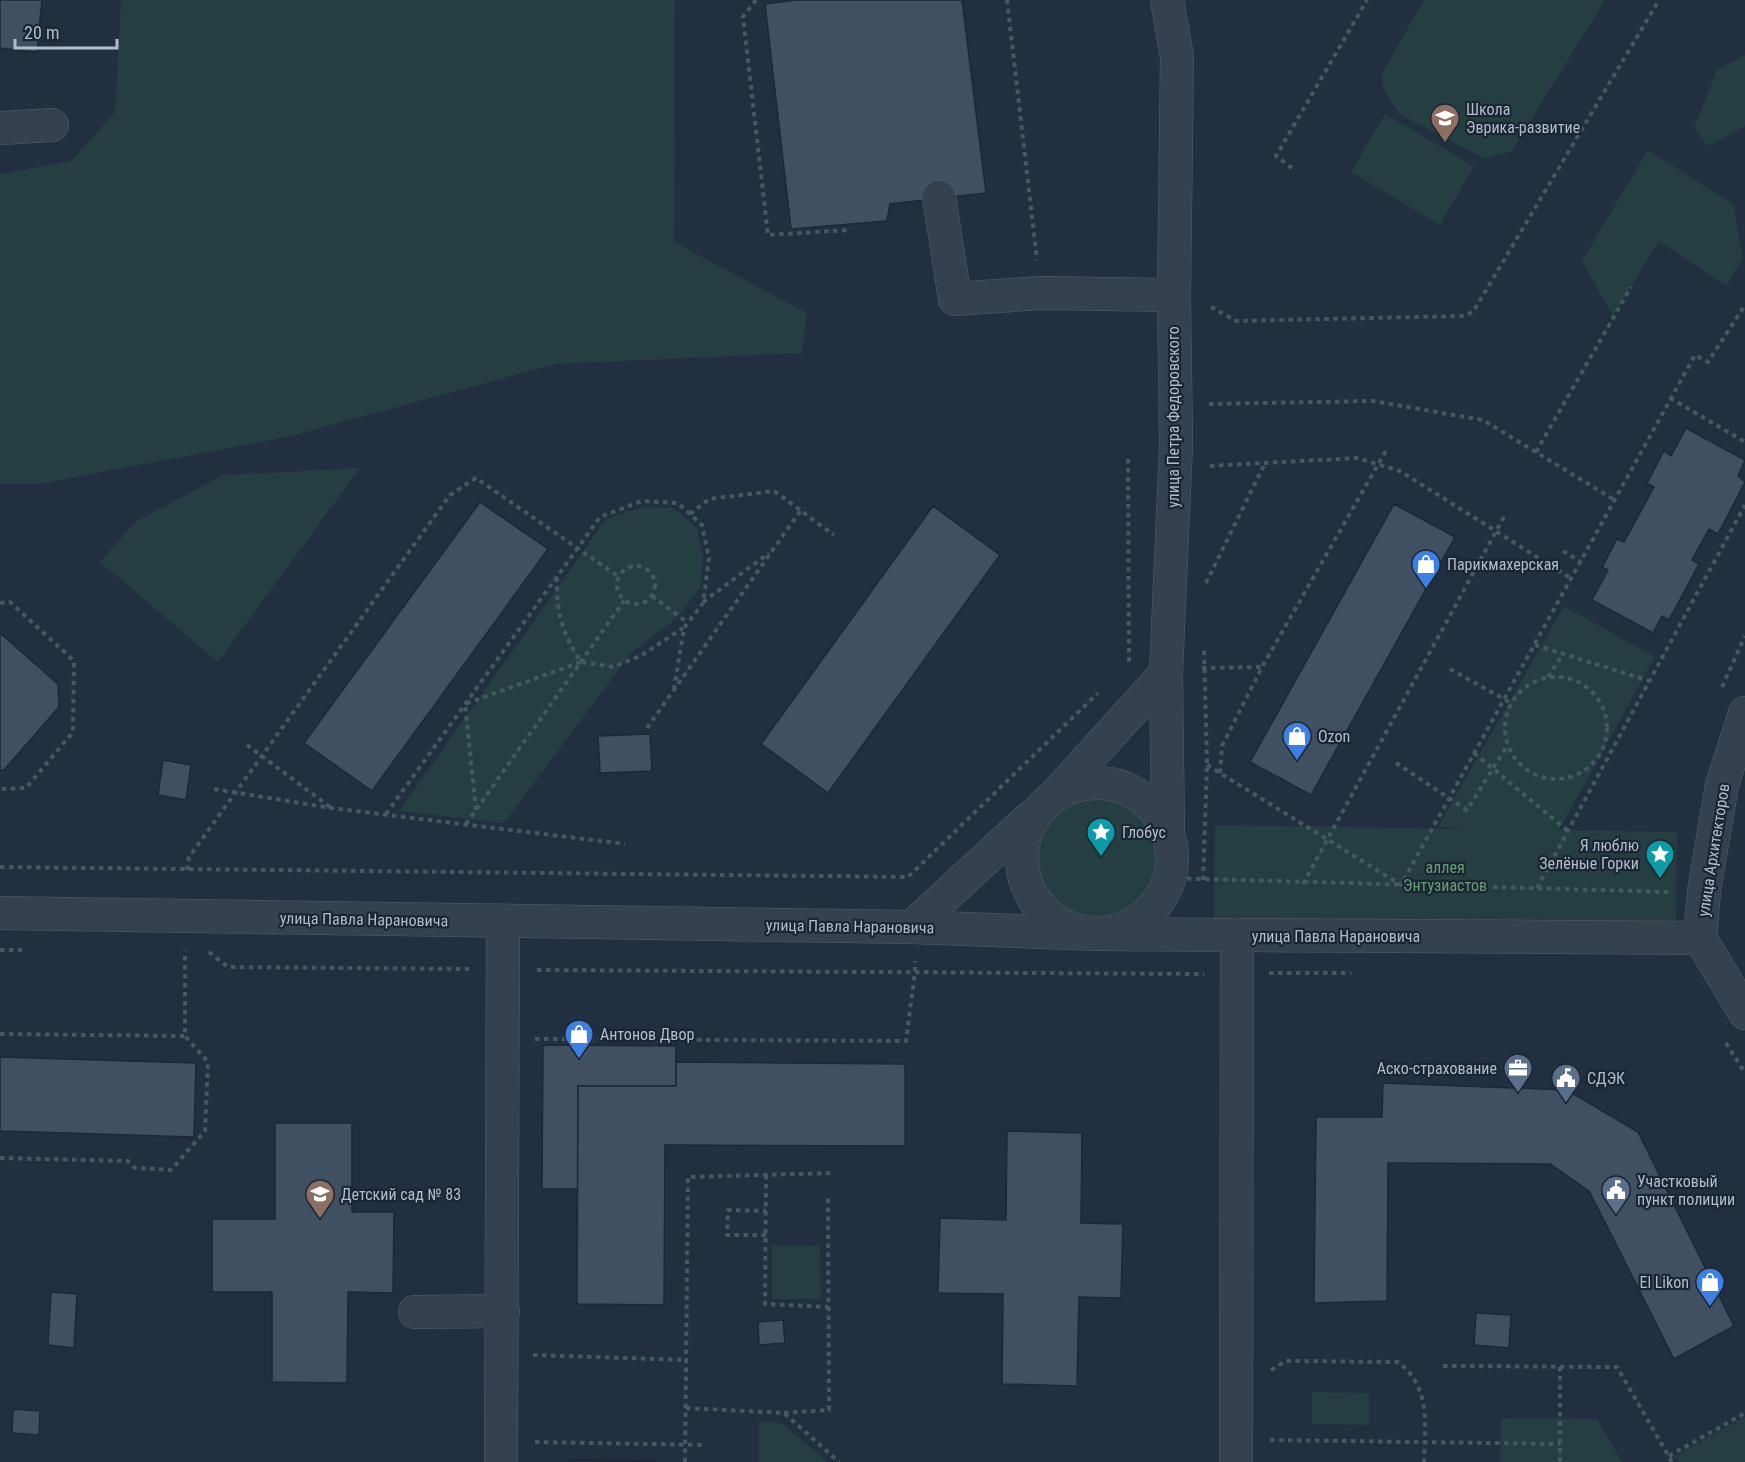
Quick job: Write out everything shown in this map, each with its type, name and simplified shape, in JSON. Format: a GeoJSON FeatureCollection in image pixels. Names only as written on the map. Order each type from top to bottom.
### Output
{"type":"FeatureCollection","features":[{"type":"Feature","properties":{"kind":"street","name":"улица Петра Федоровского"},"geometry":{"type":"LineString","coordinates":[[1167,0],[1177,57],[1174,295],[1176,445],[1166,673],[1168,834]]}},
{"type":"Feature","properties":{"kind":"street"},"geometry":{"type":"LineString","coordinates":[[0,128],[52,125]]}},
{"type":"Feature","properties":{"kind":"street"},"geometry":{"type":"LineString","coordinates":[[939,197],[955,299],[1041,293],[1174,295]]}},
{"type":"Feature","properties":{"kind":"street"},"geometry":{"type":"LineString","coordinates":[[912,927],[1047,803],[1166,673]]}},
{"type":"Feature","properties":{"kind":"street","name":"улица Архитекторов"},"geometry":{"type":"LineString","coordinates":[[1745,713],[1722,785],[1704,891],[1700,938],[1745,1013]]}},
{"type":"Feature","properties":{"kind":"street"},"geometry":{"type":"LineString","coordinates":[[1162,934],[1172,852],[1168,834],[1151,806],[1138,795],[1123,787],[1089,783],[1047,803],[1025,834],[1021,849],[1022,872],[1029,893],[1038,907],[1057,922],[1082,933],[1097,934],[1132,925],[1152,909],[1168,882]]}},
{"type":"Feature","properties":{"kind":"street","name":"улица Павла Нарановича"},"geometry":{"type":"LineString","coordinates":[[0,914],[912,927],[1097,934],[1700,938]]}},
{"type":"Feature","properties":{"kind":"street"},"geometry":{"type":"LineString","coordinates":[[501,1452],[503,921]]}},
{"type":"Feature","properties":{"kind":"street"},"geometry":{"type":"LineString","coordinates":[[1236,1462],[1237,935]]}},
{"type":"Feature","properties":{"kind":"street"},"geometry":{"type":"LineString","coordinates":[[415,1312],[503,1311]]}},
{"type":"Feature","properties":{"kind":"path"},"geometry":{"type":"LineString","coordinates":[[756,0],[743,17],[768,235],[849,230]]}},
{"type":"Feature","properties":{"kind":"path"},"geometry":{"type":"LineString","coordinates":[[1007,0],[1041,293]]}},
{"type":"Feature","properties":{"kind":"path"},"geometry":{"type":"LineString","coordinates":[[1292,168],[1275,156],[1367,0]]}},
{"type":"Feature","properties":{"kind":"path"},"geometry":{"type":"LineString","coordinates":[[1210,307],[1236,321],[1463,316],[1473,312],[1659,0]]}},
{"type":"Feature","properties":{"kind":"path"},"geometry":{"type":"LineString","coordinates":[[1536,452],[1631,287]]}},
{"type":"Feature","properties":{"kind":"path"},"geometry":{"type":"LineString","coordinates":[[1401,885],[1572,579],[1613,499],[1695,355],[1708,362],[1745,305]]}},
{"type":"Feature","properties":{"kind":"path"},"geometry":{"type":"LineString","coordinates":[[1670,398],[1745,442]]}},
{"type":"Feature","properties":{"kind":"path"},"geometry":{"type":"LineString","coordinates":[[1209,404],[1373,401],[1483,420],[1613,499]]}},
{"type":"Feature","properties":{"kind":"path"},"geometry":{"type":"LineString","coordinates":[[1220,773],[1222,746],[1262,667],[1389,447]]}},
{"type":"Feature","properties":{"kind":"path"},"geometry":{"type":"LineString","coordinates":[[1208,466],[1357,458],[1400,471],[1572,579]]}},
{"type":"Feature","properties":{"kind":"path"},"geometry":{"type":"LineString","coordinates":[[1121,671],[1130,663],[1128,459]]}},
{"type":"Feature","properties":{"kind":"path"},"geometry":{"type":"LineString","coordinates":[[1205,584],[1265,462]]}},
{"type":"Feature","properties":{"kind":"path"},"geometry":{"type":"LineString","coordinates":[[187,870],[189,857],[450,495],[476,478],[619,577]]}},
{"type":"Feature","properties":{"kind":"path"},"geometry":{"type":"LineString","coordinates":[[690,514],[709,500],[774,491],[834,535]]}},
{"type":"Feature","properties":{"kind":"path"},"geometry":{"type":"LineString","coordinates":[[386,814],[600,517],[642,501],[678,503],[702,525],[709,558],[703,603]]}},
{"type":"Feature","properties":{"kind":"path"},"geometry":{"type":"LineString","coordinates":[[1537,888],[1745,506]]}},
{"type":"Feature","properties":{"kind":"path"},"geometry":{"type":"LineString","coordinates":[[647,728],[801,510]]}},
{"type":"Feature","properties":{"kind":"path"},"geometry":{"type":"LineString","coordinates":[[1303,884],[1505,515]]}},
{"type":"Feature","properties":{"kind":"path"},"geometry":{"type":"LineString","coordinates":[[465,704],[581,662],[613,667],[642,656],[684,628],[703,603],[773,550]]}},
{"type":"Feature","properties":{"kind":"path"},"geometry":{"type":"LineString","coordinates":[[1563,551],[1581,562]]}},
{"type":"Feature","properties":{"kind":"path"},"geometry":{"type":"LineString","coordinates":[[631,567],[646,568],[655,581],[652,597],[639,605],[624,601],[617,587],[619,577],[631,567]]}},
{"type":"Feature","properties":{"kind":"path"},"geometry":{"type":"LineString","coordinates":[[557,576],[558,618],[567,642],[581,662]]}},
{"type":"Feature","properties":{"kind":"path"},"geometry":{"type":"LineString","coordinates":[[652,597],[688,624]]}},
{"type":"Feature","properties":{"kind":"path"},"geometry":{"type":"LineString","coordinates":[[466,824],[624,601]]}},
{"type":"Feature","properties":{"kind":"path"},"geometry":{"type":"LineString","coordinates":[[0,603],[10,602],[74,661],[73,732],[26,788],[0,789]]}},
{"type":"Feature","properties":{"kind":"path"},"geometry":{"type":"LineString","coordinates":[[674,689],[684,628]]}},
{"type":"Feature","properties":{"kind":"path"},"geometry":{"type":"LineString","coordinates":[[1535,645],[1650,681]]}},
{"type":"Feature","properties":{"kind":"path"},"geometry":{"type":"LineString","coordinates":[[1548,678],[1563,654]]}},
{"type":"Feature","properties":{"kind":"path"},"geometry":{"type":"LineString","coordinates":[[1450,669],[1511,703]]}},
{"type":"Feature","properties":{"kind":"path"},"geometry":{"type":"LineString","coordinates":[[1558,676],[1574,680],[1587,687],[1598,698],[1608,727],[1606,742],[1600,756],[1590,768],[1577,776],[1561,780],[1546,779],[1532,774],[1519,765],[1508,745],[1505,722],[1511,703],[1529,684],[1548,678],[1558,676]]}},
{"type":"Feature","properties":{"kind":"path"},"geometry":{"type":"LineString","coordinates":[[0,867],[908,877],[1104,687]]}},
{"type":"Feature","properties":{"kind":"path"},"geometry":{"type":"LineString","coordinates":[[465,704],[476,810]]}},
{"type":"Feature","properties":{"kind":"path"},"geometry":{"type":"LineString","coordinates":[[247,745],[331,808]]}},
{"type":"Feature","properties":{"kind":"path"},"geometry":{"type":"LineString","coordinates":[[1396,763],[1467,810],[1508,745]]}},
{"type":"Feature","properties":{"kind":"path"},"geometry":{"type":"LineString","coordinates":[[1474,753],[1568,831]]}},
{"type":"Feature","properties":{"kind":"path"},"geometry":{"type":"LineString","coordinates":[[1600,756],[1607,760]]}},
{"type":"Feature","properties":{"kind":"path"},"geometry":{"type":"LineString","coordinates":[[1207,765],[1401,885]]}},
{"type":"Feature","properties":{"kind":"path"},"geometry":{"type":"LineString","coordinates":[[214,789],[331,808],[625,844]]}},
{"type":"Feature","properties":{"kind":"path"},"geometry":{"type":"LineString","coordinates":[[534,1039],[906,1041],[915,972],[908,877]]}},
{"type":"Feature","properties":{"kind":"path"},"geometry":{"type":"LineString","coordinates":[[1168,882],[1401,885],[1681,893],[1704,891]]}},
{"type":"Feature","properties":{"kind":"path"},"geometry":{"type":"LineString","coordinates":[[0,950],[23,950]]}},
{"type":"Feature","properties":{"kind":"path"},"geometry":{"type":"LineString","coordinates":[[173,951],[209,951],[228,967],[1354,973]]}},
{"type":"Feature","properties":{"kind":"path"},"geometry":{"type":"LineString","coordinates":[[0,1158],[128,1161],[135,1168],[171,1170],[205,1131],[208,1062],[185,1036],[185,951]]}},
{"type":"Feature","properties":{"kind":"path"},"geometry":{"type":"LineString","coordinates":[[0,1034],[185,1036]]}},
{"type":"Feature","properties":{"kind":"path"},"geometry":{"type":"LineString","coordinates":[[685,1462],[688,1177],[832,1173]]}},
{"type":"Feature","properties":{"kind":"path"},"geometry":{"type":"LineString","coordinates":[[766,1175],[765,1304],[828,1307]]}},
{"type":"Feature","properties":{"kind":"path"},"geometry":{"type":"LineString","coordinates":[[686,1408],[784,1413],[829,1410],[828,1196]]}},
{"type":"Feature","properties":{"kind":"path"},"geometry":{"type":"LineString","coordinates":[[766,1211],[728,1210],[727,1235],[766,1235]]}},
{"type":"Feature","properties":{"kind":"path"},"geometry":{"type":"LineString","coordinates":[[523,1355],[687,1360]]}},
{"type":"Feature","properties":{"kind":"path"},"geometry":{"type":"LineString","coordinates":[[1265,1374],[1286,1361],[1398,1362],[1412,1373],[1423,1396],[1424,1462]]}},
{"type":"Feature","properties":{"kind":"path"},"geometry":{"type":"LineString","coordinates":[[1443,1366],[1617,1367],[1672,1462]]}},
{"type":"Feature","properties":{"kind":"path"},"geometry":{"type":"LineString","coordinates":[[1560,1367],[1560,1462]]}},
{"type":"Feature","properties":{"kind":"path"},"geometry":{"type":"LineString","coordinates":[[784,1413],[839,1462]]}},
{"type":"Feature","properties":{"kind":"path"},"geometry":{"type":"LineString","coordinates":[[1669,1456],[1745,1413]]}},
{"type":"Feature","properties":{"kind":"path"},"geometry":{"type":"LineString","coordinates":[[1269,1440],[1560,1444]]}},
{"type":"Feature","properties":{"kind":"path"},"geometry":{"type":"LineString","coordinates":[[501,1452],[704,1445]]}},
{"type":"Feature","properties":{"kind":"green space"},"geometry":{"type":"Polygon","coordinates":[[[121,0],[675,0],[674,242],[807,313],[802,353],[556,364],[287,437],[39,484],[0,484],[0,174],[71,161],[115,112],[121,0]]]}},
{"type":"Feature","properties":{"kind":"green space"},"geometry":{"type":"Polygon","coordinates":[[[1424,0],[1605,0],[1512,151],[1485,159],[1399,114],[1383,88],[1382,73],[1424,0]]]}},
{"type":"Feature","properties":{"kind":"green space"},"geometry":{"type":"Polygon","coordinates":[[[1745,55],[1745,126],[1708,146],[1694,128],[1717,70],[1745,55]]]}},
{"type":"Feature","properties":{"kind":"green space"},"geometry":{"type":"Polygon","coordinates":[[[1385,114],[1474,166],[1440,225],[1351,172],[1385,114]]]}},
{"type":"Feature","properties":{"kind":"green space"},"geometry":{"type":"Polygon","coordinates":[[[1648,150],[1733,204],[1743,258],[1726,286],[1659,241],[1613,316],[1582,261],[1648,150]]]}},
{"type":"Feature","properties":{"kind":"green space"},"geometry":{"type":"Polygon","coordinates":[[[360,468],[218,662],[100,562],[135,522],[223,475],[360,468]]]}},
{"type":"Feature","properties":{"kind":"green space"},"geometry":{"type":"Polygon","coordinates":[[[642,507],[673,508],[697,528],[703,558],[700,588],[676,619],[632,652],[504,823],[399,811],[606,519],[642,507]]]}},
{"type":"Feature","properties":{"kind":"green space","name":"аллея Энтузиастов"},"geometry":{"type":"Polygon","coordinates":[[[1564,606],[1655,657],[1559,830],[1677,832],[1676,927],[1214,920],[1215,825],[1471,829],[1438,827],[1564,606]]]}},
{"type":"Feature","properties":{"kind":"green space"},"geometry":{"type":"Polygon","coordinates":[[[1097,799],[1130,809],[1146,825],[1156,858],[1146,891],[1130,907],[1097,917],[1064,907],[1048,891],[1038,858],[1048,825],[1064,809],[1097,799]]]}},
{"type":"Feature","properties":{"kind":"green space"},"geometry":{"type":"Polygon","coordinates":[[[772,1245],[820,1246],[821,1299],[772,1299],[772,1245]]]}},
{"type":"Feature","properties":{"kind":"green space"},"geometry":{"type":"Polygon","coordinates":[[[1312,1392],[1369,1393],[1369,1425],[1312,1424],[1312,1392]]]}},
{"type":"Feature","properties":{"kind":"green space"},"geometry":{"type":"Polygon","coordinates":[[[1745,1417],[1745,1462],[1680,1462],[1673,1457],[1745,1417]]]}},
{"type":"Feature","properties":{"kind":"green space"},"geometry":{"type":"Polygon","coordinates":[[[1501,1418],[1597,1419],[1622,1462],[1500,1462],[1501,1418]]]}},
{"type":"Feature","properties":{"kind":"green space"},"geometry":{"type":"Polygon","coordinates":[[[759,1421],[781,1423],[828,1462],[759,1462],[759,1421]]]}},
{"type":"Feature","properties":{"kind":"building"},"geometry":{"type":"Polygon","coordinates":[[[0,0],[42,0],[37,52],[0,48],[0,0]]]}},
{"type":"Feature","properties":{"kind":"building"},"geometry":{"type":"Polygon","coordinates":[[[796,0],[962,0],[986,193],[890,204],[887,221],[791,229],[765,4],[796,0]]]}},
{"type":"Feature","properties":{"kind":"building"},"geometry":{"type":"Polygon","coordinates":[[[1686,428],[1745,460],[1738,476],[1745,482],[1718,534],[1709,529],[1692,560],[1699,564],[1669,620],[1662,616],[1653,633],[1592,600],[1608,570],[1602,567],[1617,539],[1624,542],[1654,487],[1647,483],[1664,451],[1671,456],[1686,428]]]}},
{"type":"Feature","properties":{"kind":"building"},"geometry":{"type":"Polygon","coordinates":[[[480,502],[548,549],[372,791],[304,743],[480,502]]]}},
{"type":"Feature","properties":{"kind":"building"},"geometry":{"type":"Polygon","coordinates":[[[1394,504],[1455,537],[1311,795],[1250,762],[1394,504]]]}},
{"type":"Feature","properties":{"kind":"building"},"geometry":{"type":"Polygon","coordinates":[[[933,506],[1000,555],[828,793],[761,744],[933,506]]]}},
{"type":"Feature","properties":{"kind":"building"},"geometry":{"type":"Polygon","coordinates":[[[0,633],[58,684],[59,707],[4,770],[0,770],[0,633]]]}},
{"type":"Feature","properties":{"kind":"building"},"geometry":{"type":"Polygon","coordinates":[[[650,734],[652,771],[600,773],[598,736],[650,734]]]}},
{"type":"Feature","properties":{"kind":"building"},"geometry":{"type":"Polygon","coordinates":[[[163,760],[191,765],[186,800],[158,795],[163,760]]]}},
{"type":"Feature","properties":{"kind":"building"},"geometry":{"type":"Polygon","coordinates":[[[543,1045],[676,1046],[676,1086],[578,1086],[578,1189],[542,1189],[543,1045]]]}},
{"type":"Feature","properties":{"kind":"building"},"geometry":{"type":"Polygon","coordinates":[[[0,1057],[196,1063],[194,1137],[0,1131],[0,1057]]]}},
{"type":"Feature","properties":{"kind":"building"},"geometry":{"type":"Polygon","coordinates":[[[676,1062],[905,1064],[905,1146],[665,1145],[664,1305],[577,1304],[578,1086],[676,1086],[676,1062]]]}},
{"type":"Feature","properties":{"kind":"building"},"geometry":{"type":"Polygon","coordinates":[[[1383,1083],[1567,1090],[1638,1132],[1734,1326],[1674,1359],[1589,1191],[1550,1164],[1388,1163],[1387,1301],[1314,1303],[1316,1117],[1382,1117],[1383,1083]]]}},
{"type":"Feature","properties":{"kind":"building"},"geometry":{"type":"Polygon","coordinates":[[[275,1123],[352,1123],[352,1212],[394,1212],[393,1293],[348,1292],[347,1383],[272,1382],[272,1292],[212,1292],[212,1219],[275,1219],[275,1123]]]}},
{"type":"Feature","properties":{"kind":"building"},"geometry":{"type":"Polygon","coordinates":[[[1007,1131],[1082,1133],[1081,1223],[1123,1224],[1121,1298],[1079,1297],[1077,1386],[1002,1384],[1003,1294],[938,1293],[940,1218],[1006,1220],[1007,1131]]]}},
{"type":"Feature","properties":{"kind":"building"},"geometry":{"type":"Polygon","coordinates":[[[51,1292],[77,1294],[74,1348],[48,1345],[51,1292]]]}},
{"type":"Feature","properties":{"kind":"building"},"geometry":{"type":"Polygon","coordinates":[[[1476,1313],[1511,1315],[1509,1348],[1474,1345],[1476,1313]]]}},
{"type":"Feature","properties":{"kind":"building"},"geometry":{"type":"Polygon","coordinates":[[[783,1320],[785,1343],[759,1345],[758,1322],[783,1320]]]}},
{"type":"Feature","properties":{"kind":"building"},"geometry":{"type":"Polygon","coordinates":[[[13,1409],[40,1411],[39,1435],[12,1433],[13,1409]]]}},
{"type":"Feature","properties":{"kind":"building"},"geometry":{"type":"Polygon","coordinates":[[[571,1460],[655,1461],[655,1462],[571,1462],[571,1460]]]}},
{"type":"Feature","properties":{"kind":"place","name":"Школа Эврика-развитие"},"geometry":{"type":"Point","coordinates":[1445,144]}},
{"type":"Feature","properties":{"kind":"place","name":"Парикмахерская"},"geometry":{"type":"Point","coordinates":[1426,590]}},
{"type":"Feature","properties":{"kind":"place","name":"Ozon"},"geometry":{"type":"Point","coordinates":[1297,762]}},
{"type":"Feature","properties":{"kind":"place","name":"Глобус"},"geometry":{"type":"Point","coordinates":[1101,858]}},
{"type":"Feature","properties":{"kind":"place","name":"Я люблю Зелёные Горки"},"geometry":{"type":"Point","coordinates":[1660,880]}},
{"type":"Feature","properties":{"kind":"place","name":"Антонов Двор"},"geometry":{"type":"Point","coordinates":[579,1060]}},
{"type":"Feature","properties":{"kind":"place","name":"Аско-страхование"},"geometry":{"type":"Point","coordinates":[1518,1094]}},
{"type":"Feature","properties":{"kind":"place","name":"СДЭК"},"geometry":{"type":"Point","coordinates":[1566,1104]}},
{"type":"Feature","properties":{"kind":"place","name":"Участковый пункт полиции"},"geometry":{"type":"Point","coordinates":[1616,1216]}},
{"type":"Feature","properties":{"kind":"place","name":"Детский сад № 83"},"geometry":{"type":"Point","coordinates":[320,1220]}},
{"type":"Feature","properties":{"kind":"place","name":"El Likon"},"geometry":{"type":"Point","coordinates":[1710,1308]}}]}
